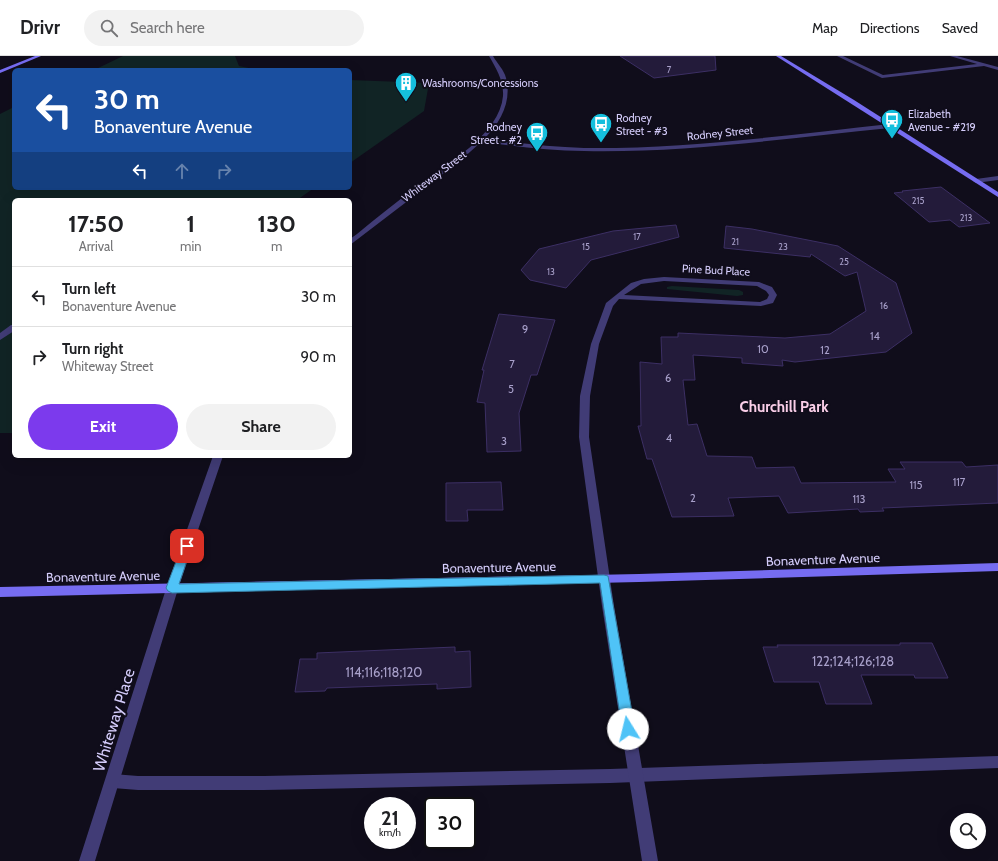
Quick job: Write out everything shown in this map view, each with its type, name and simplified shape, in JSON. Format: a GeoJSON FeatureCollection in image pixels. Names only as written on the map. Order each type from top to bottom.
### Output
{"type":"FeatureCollection","features":[{"type":"Feature","properties":{"kind":"street"},"geometry":{"type":"LineString","coordinates":[[0,72],[38,56]]}},
{"type":"Feature","properties":{"kind":"street","name":"Whiteway Street"},"geometry":{"type":"LineString","coordinates":[[352,241],[481,140],[498,118],[506,95],[506,82],[504,76],[491,56]]}},
{"type":"Feature","properties":{"kind":"street"},"geometry":{"type":"LineString","coordinates":[[778,56],[998,196]]}},
{"type":"Feature","properties":{"kind":"street"},"geometry":{"type":"LineString","coordinates":[[839,56],[882,77],[984,65]]}},
{"type":"Feature","properties":{"kind":"street"},"geometry":{"type":"LineString","coordinates":[[952,56],[998,69]]}},
{"type":"Feature","properties":{"kind":"street","name":"Rodney Street"},"geometry":{"type":"LineString","coordinates":[[481,140],[563,149],[628,150],[680,147],[890,126]]}},
{"type":"Feature","properties":{"kind":"street"},"geometry":{"type":"LineString","coordinates":[[976,182],[998,178]]}},
{"type":"Feature","properties":{"kind":"street","name":"Pine Bud Place"},"geometry":{"type":"LineString","coordinates":[[617,297],[760,304],[770,301],[773,295],[769,289],[759,284],[664,279],[645,280],[631,285],[617,297],[609,304],[595,344],[585,396],[584,437],[604,579],[650,861]]}},
{"type":"Feature","properties":{"kind":"street"},"geometry":{"type":"LineString","coordinates":[[0,337],[12,328]]}},
{"type":"Feature","properties":{"kind":"street"},"geometry":{"type":"LineString","coordinates":[[172,588],[217,458]]}},
{"type":"Feature","properties":{"kind":"street","name":"Bonaventure Avenue"},"geometry":{"type":"LineString","coordinates":[[2,593],[604,579],[998,567]]}},
{"type":"Feature","properties":{"kind":"street","name":"Whiteway Place"},"geometry":{"type":"LineString","coordinates":[[87,861],[172,588]]}},
{"type":"Feature","properties":{"kind":"street"},"geometry":{"type":"LineString","coordinates":[[113,781],[138,783],[256,783],[636,774],[998,762]]}},
{"type":"Feature","properties":{"kind":"green space"},"geometry":{"type":"Polygon","coordinates":[[[123,56],[235,56],[239,66],[249,68],[98,68],[123,56]]]}},
{"type":"Feature","properties":{"kind":"green space"},"geometry":{"type":"Polygon","coordinates":[[[352,80],[429,83],[424,111],[352,162],[352,80]]]}},
{"type":"Feature","properties":{"kind":"green space"},"geometry":{"type":"Polygon","coordinates":[[[12,108],[12,190],[311,190],[300,198],[12,198],[12,433],[0,433],[0,114],[12,108]]]}},
{"type":"Feature","properties":{"kind":"green space"},"geometry":{"type":"Polygon","coordinates":[[[672,286],[739,290],[743,292],[743,295],[737,296],[667,289],[667,287],[672,286]]]}},
{"type":"Feature","properties":{"kind":"building"},"geometry":{"type":"Polygon","coordinates":[[[620,56],[715,56],[716,70],[654,78],[620,56]]]}},
{"type":"Feature","properties":{"kind":"building"},"geometry":{"type":"Polygon","coordinates":[[[941,187],[990,223],[959,227],[950,220],[929,222],[894,193],[941,187]]]}},
{"type":"Feature","properties":{"kind":"building"},"geometry":{"type":"Polygon","coordinates":[[[676,225],[679,237],[591,260],[566,288],[530,280],[521,270],[539,249],[613,231],[676,225]]]}},
{"type":"Feature","properties":{"kind":"building"},"geometry":{"type":"Polygon","coordinates":[[[726,226],[752,229],[838,246],[896,283],[912,333],[886,352],[795,362],[782,360],[783,366],[742,363],[742,358],[693,355],[695,380],[683,380],[688,425],[697,424],[707,456],[752,457],[756,468],[794,467],[801,483],[896,482],[888,469],[905,469],[900,462],[962,462],[966,467],[998,465],[998,503],[882,508],[884,511],[860,512],[858,509],[788,513],[779,496],[728,498],[734,516],[672,517],[652,459],[647,459],[638,426],[641,426],[640,362],[662,364],[661,337],[678,337],[678,333],[785,338],[830,334],[866,311],[857,272],[845,276],[811,254],[810,257],[724,248],[726,226]]]}},
{"type":"Feature","properties":{"kind":"building"},"geometry":{"type":"Polygon","coordinates":[[[499,314],[555,320],[537,375],[531,375],[519,413],[521,451],[487,452],[485,403],[477,402],[484,370],[482,370],[499,314]]]}},
{"type":"Feature","properties":{"kind":"building"},"geometry":{"type":"Polygon","coordinates":[[[501,482],[503,510],[467,510],[468,521],[446,521],[446,483],[501,482]]]}},
{"type":"Feature","properties":{"kind":"building"},"geometry":{"type":"Polygon","coordinates":[[[900,643],[932,643],[948,678],[915,678],[914,675],[861,675],[872,704],[826,704],[819,682],[774,682],[763,647],[778,647],[777,645],[900,645],[900,643]]]}},
{"type":"Feature","properties":{"kind":"building"},"geometry":{"type":"Polygon","coordinates":[[[455,647],[455,652],[470,651],[471,687],[437,689],[437,684],[327,688],[325,691],[295,692],[300,659],[317,659],[317,653],[455,647]]]}},
{"type":"Feature","properties":{"kind":"place","name":"Washrooms/Concessions"},"geometry":{"type":"Point","coordinates":[406,102]}},
{"type":"Feature","properties":{"kind":"place","name":"Elizabeth Avenue - #219"},"geometry":{"type":"Point","coordinates":[892,140]}},
{"type":"Feature","properties":{"kind":"place","name":"Rodney Street - #3"},"geometry":{"type":"Point","coordinates":[601,144]}},
{"type":"Feature","properties":{"kind":"place","name":"Rodney Street - #2"},"geometry":{"type":"Point","coordinates":[537,152]}},
{"type":"Feature","properties":{"kind":"district","name":"Churchill Park"},"geometry":{"type":"Point","coordinates":[784,407]}},
{"type":"Feature","properties":{"kind":"route"},"geometry":{"type":"LineString","coordinates":[[187,546],[172,588],[604,579],[628,729]]}}]}
